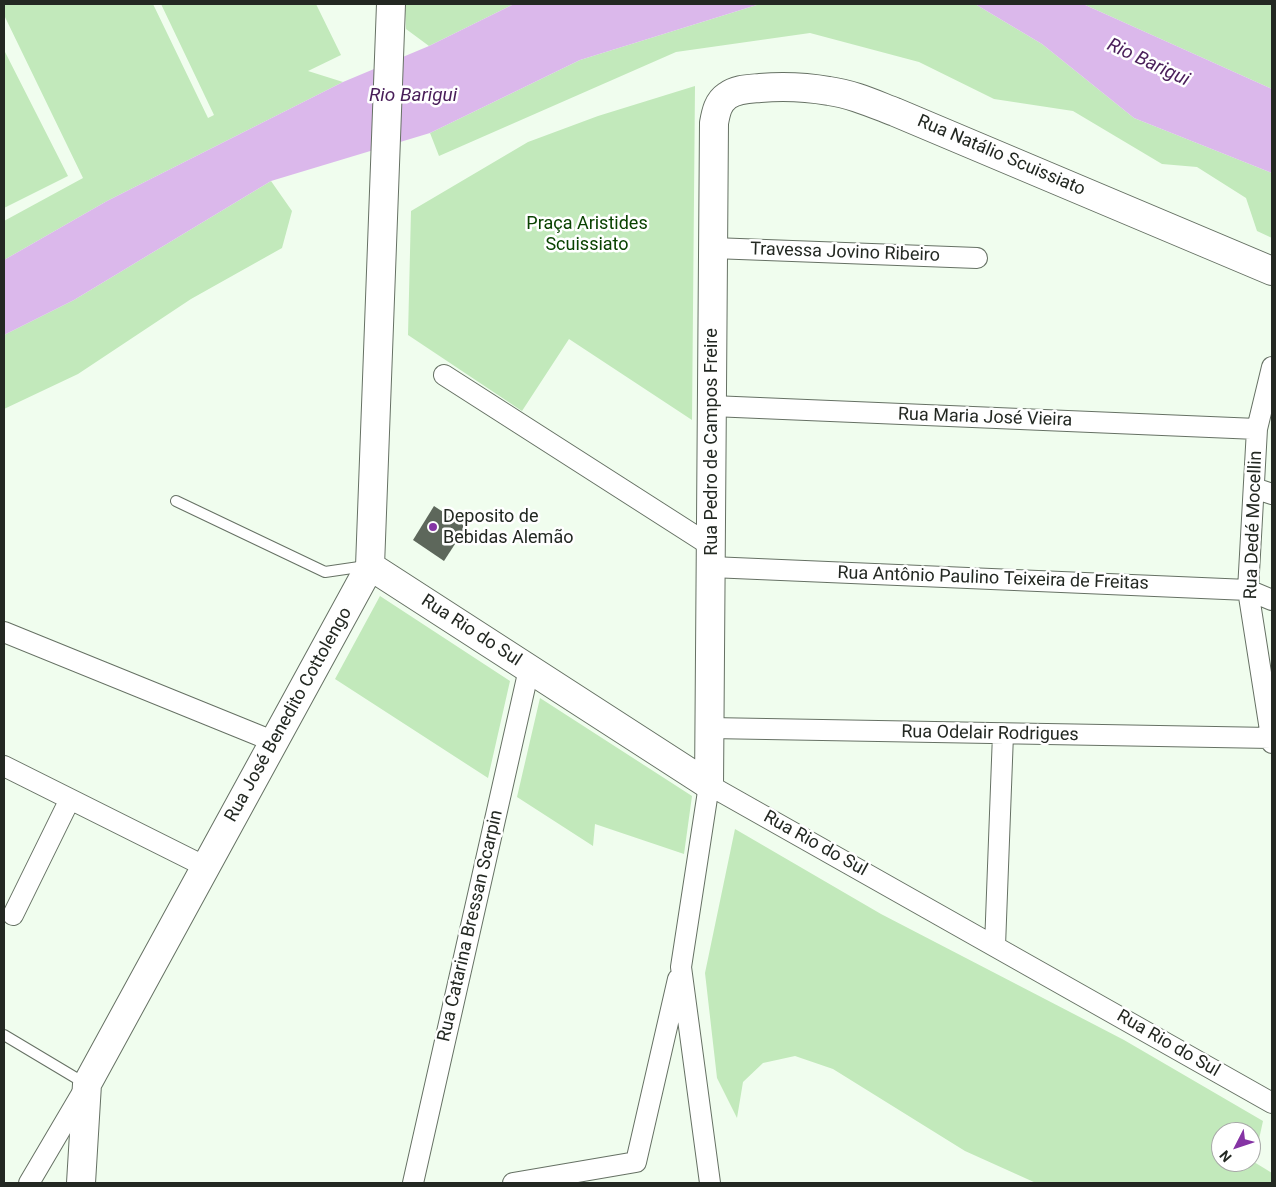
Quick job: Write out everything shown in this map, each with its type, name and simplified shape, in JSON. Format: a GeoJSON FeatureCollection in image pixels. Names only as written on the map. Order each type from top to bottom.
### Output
{"type":"FeatureCollection","features":[{"type":"Feature","properties":{"kind":"street","name":"Rua José Benedito Cottolengo"},"geometry":{"type":"LineString","coordinates":[[81,1183],[87,1084],[370,566],[390,13]]}},
{"type":"Feature","properties":{"kind":"street","name":"Rua Natálio Scuissiato"},"geometry":{"type":"LineString","coordinates":[[722,100],[736,90],[797,87],[830,91],[862,100],[895,112],[1272,271]]}},
{"type":"Feature","properties":{"kind":"street","name":"Rua Pedro de Campos Freire"},"geometry":{"type":"LineString","coordinates":[[710,785],[714,123],[716,110],[722,100]]}},
{"type":"Feature","properties":{"kind":"street","name":"Travessa Jovino Ribeiro"},"geometry":{"type":"LineString","coordinates":[[713,248],[977,258]]}},
{"type":"Feature","properties":{"kind":"street","name":"Rua Dedé Mocellin"},"geometry":{"type":"LineString","coordinates":[[1272,367],[1257,429],[1263,491],[1248,590],[1272,740]]}},
{"type":"Feature","properties":{"kind":"street"},"geometry":{"type":"LineString","coordinates":[[444,375],[711,556]]}},
{"type":"Feature","properties":{"kind":"street","name":"Rua Maria José Vieira"},"geometry":{"type":"LineString","coordinates":[[712,406],[1257,429]]}},
{"type":"Feature","properties":{"kind":"street","name":"Rua Antônio Paulino Teixeira de Freitas"},"geometry":{"type":"LineString","coordinates":[[711,556],[1248,590],[1272,600]]}},
{"type":"Feature","properties":{"kind":"street","name":"Rua Rio do Sul"},"geometry":{"type":"LineString","coordinates":[[370,566],[710,785],[1272,1103]]}},
{"type":"Feature","properties":{"kind":"street"},"geometry":{"type":"LineString","coordinates":[[4,632],[275,742]]}},
{"type":"Feature","properties":{"kind":"street","name":"Rua Catarina Bressan Scarpin"},"geometry":{"type":"LineString","coordinates":[[412,1183],[529,669]]}},
{"type":"Feature","properties":{"kind":"street","name":"Rua Odelair Rodrigues"},"geometry":{"type":"LineString","coordinates":[[710,728],[1272,740]]}},
{"type":"Feature","properties":{"kind":"street"},"geometry":{"type":"LineString","coordinates":[[995,946],[1003,734]]}},
{"type":"Feature","properties":{"kind":"street"},"geometry":{"type":"LineString","coordinates":[[4,766],[206,867]]}},
{"type":"Feature","properties":{"kind":"street"},"geometry":{"type":"LineString","coordinates":[[514,1183],[636,1162],[681,967],[710,785]]}},
{"type":"Feature","properties":{"kind":"street"},"geometry":{"type":"LineString","coordinates":[[13,915],[70,799]]}},
{"type":"Feature","properties":{"kind":"street"},"geometry":{"type":"LineString","coordinates":[[681,967],[710,1183]]}},
{"type":"Feature","properties":{"kind":"street"},"geometry":{"type":"LineString","coordinates":[[29,1183],[87,1084]]}},
{"type":"Feature","properties":{"kind":"lane"},"geometry":{"type":"LineString","coordinates":[[176,501],[326,572],[370,566]]}},
{"type":"Feature","properties":{"kind":"lane"},"geometry":{"type":"LineString","coordinates":[[4,1035],[87,1084]]}},
{"type":"Feature","properties":{"kind":"green space"},"geometry":{"type":"Polygon","coordinates":[[[4,4],[153,4],[208,118],[214,115],[161,4],[316,4],[341,55],[308,71],[343,82],[107,201],[4,260],[4,221],[83,178],[4,15],[4,4]]]}},
{"type":"Feature","properties":{"kind":"green space"},"geometry":{"type":"Polygon","coordinates":[[[405,4],[514,4],[429,46],[406,29],[405,4]]]}},
{"type":"Feature","properties":{"kind":"green space"},"geometry":{"type":"Polygon","coordinates":[[[760,4],[975,4],[1042,44],[1134,118],[1272,173],[1272,238],[1257,231],[1246,198],[1197,167],[1162,164],[1073,111],[994,99],[919,62],[810,33],[676,52],[439,156],[430,133],[580,60],[760,4]]]}},
{"type":"Feature","properties":{"kind":"green space"},"geometry":{"type":"Polygon","coordinates":[[[1083,4],[1272,4],[1272,89],[1083,4]]]}},
{"type":"Feature","properties":{"kind":"green space"},"geometry":{"type":"Polygon","coordinates":[[[4,50],[68,176],[4,208],[4,50]]]}},
{"type":"Feature","properties":{"kind":"green space","name":"Praça Aristides Scuissiato"},"geometry":{"type":"Polygon","coordinates":[[[695,86],[692,420],[569,339],[522,411],[408,335],[411,211],[528,142],[598,116],[695,86]]]}},
{"type":"Feature","properties":{"kind":"green space"},"geometry":{"type":"Polygon","coordinates":[[[271,181],[292,211],[282,248],[191,299],[78,374],[4,409],[4,335],[74,300],[271,181]]]}},
{"type":"Feature","properties":{"kind":"green space"},"geometry":{"type":"Polygon","coordinates":[[[380,596],[510,681],[488,778],[335,679],[380,596]]]}},
{"type":"Feature","properties":{"kind":"green space"},"geometry":{"type":"Polygon","coordinates":[[[540,698],[692,796],[684,854],[595,824],[593,846],[517,797],[540,698]]]}},
{"type":"Feature","properties":{"kind":"green space"},"geometry":{"type":"Polygon","coordinates":[[[735,829],[881,914],[1124,1040],[1263,1121],[1261,1130],[1261,1122],[1211,1122],[1211,1172],[1261,1172],[1261,1166],[1272,1173],[1272,1183],[1036,1183],[965,1151],[833,1069],[795,1056],[763,1063],[743,1082],[737,1118],[717,1078],[705,973],[735,829]]]}},
{"type":"Feature","properties":{"kind":"water","name":"Rio Barigui"},"geometry":{"type":"Polygon","coordinates":[[[514,4],[760,4],[580,60],[430,133],[271,181],[74,300],[4,335],[4,260],[107,201],[343,82],[429,46],[514,4]]]}},
{"type":"Feature","properties":{"kind":"water"},"geometry":{"type":"Polygon","coordinates":[[[975,4],[1083,4],[1272,89],[1272,173],[1134,118],[1042,44],[975,4]]]}},
{"type":"Feature","properties":{"kind":"building"},"geometry":{"type":"Polygon","coordinates":[[[434,506],[466,527],[444,561],[413,540],[434,506]]]}},
{"type":"Feature","properties":{"kind":"place","name":"Deposito de Bebidas Alemão"},"geometry":{"type":"Point","coordinates":[433,527]}}]}
